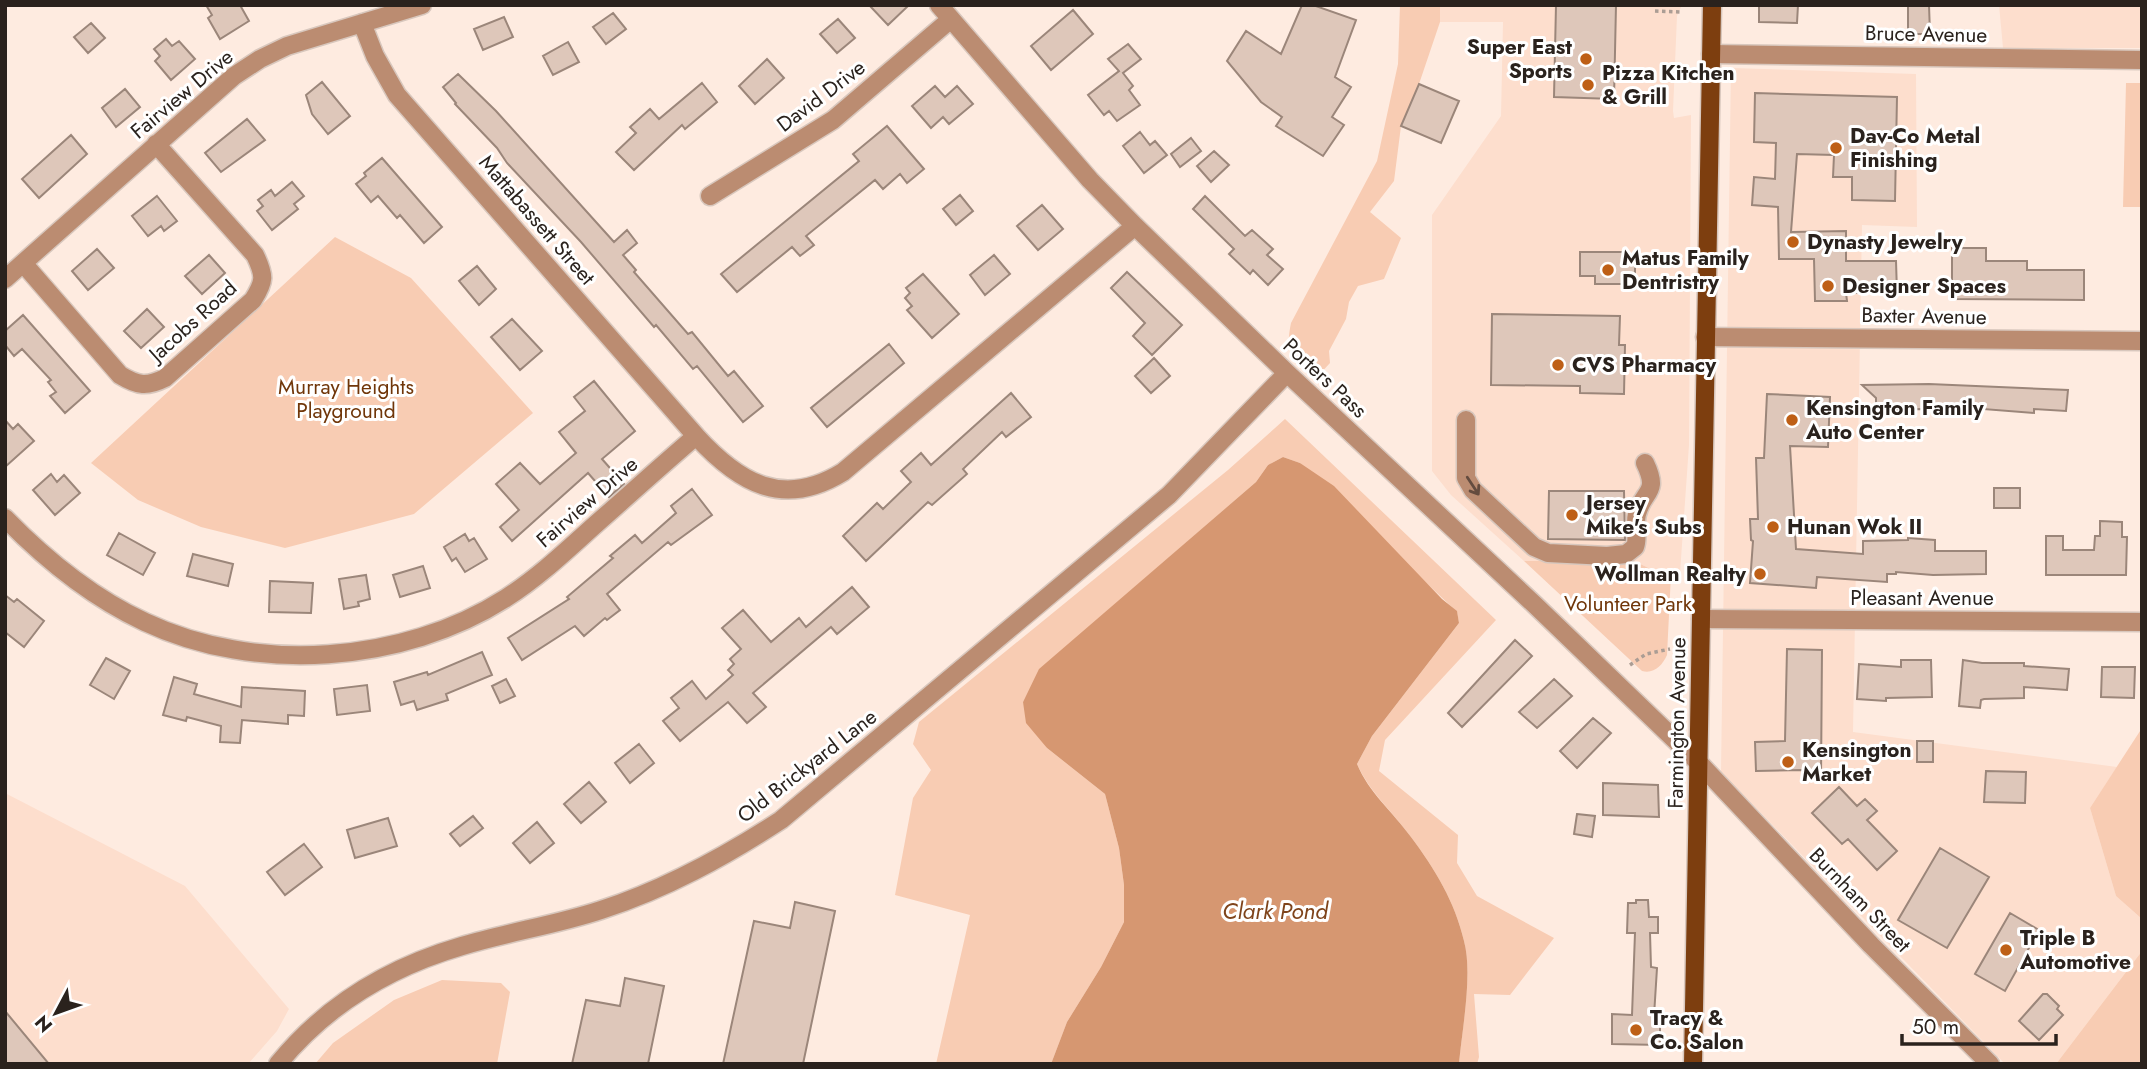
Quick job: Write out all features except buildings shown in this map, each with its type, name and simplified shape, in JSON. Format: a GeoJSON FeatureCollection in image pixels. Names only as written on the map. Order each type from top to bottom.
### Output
{"type":"FeatureCollection","features":[{"type":"Feature","properties":{"kind":"main road","name":"Farmington Avenue"},"geometry":{"type":"LineString","coordinates":[[1693,1064],[1712,5]]}},
{"type":"Feature","properties":{"kind":"street","name":"Fairview Drive"},"geometry":{"type":"LineString","coordinates":[[5,279],[234,76],[260,59],[313,36],[422,5]]}},
{"type":"Feature","properties":{"kind":"street","name":"Porters Pass"},"geometry":{"type":"LineString","coordinates":[[939,5],[1090,180],[1135,226],[1700,764]]}},
{"type":"Feature","properties":{"kind":"street","name":"David Drive"},"geometry":{"type":"LineString","coordinates":[[710,196],[833,120],[951,19]]}},
{"type":"Feature","properties":{"kind":"street","name":"Mattabassett Street"},"geometry":{"type":"LineString","coordinates":[[362,23],[375,56],[397,94],[696,436]]}},
{"type":"Feature","properties":{"kind":"street","name":"Bruce Avenue"},"geometry":{"type":"LineString","coordinates":[[1710,54],[2142,60]]}},
{"type":"Feature","properties":{"kind":"street","name":"Jacobs Road"},"geometry":{"type":"LineString","coordinates":[[23,263],[120,375],[135,384],[150,385],[165,378],[253,300],[262,285],[263,271],[255,255],[156,144]]}},
{"type":"Feature","properties":{"kind":"street"},"geometry":{"type":"LineString","coordinates":[[696,436],[713,455],[733,471],[756,483],[779,490],[805,489],[824,483],[843,472],[1135,226]]}},
{"type":"Feature","properties":{"kind":"street","name":"Baxter Avenue"},"geometry":{"type":"LineString","coordinates":[[1705,337],[2142,341]]}},
{"type":"Feature","properties":{"kind":"street","name":"Old Brickyard Lane"},"geometry":{"type":"LineString","coordinates":[[278,1064],[326,1014],[370,984],[412,963],[464,945],[601,910],[647,894],[693,873],[781,820],[1169,495],[1287,373]]}},
{"type":"Feature","properties":{"kind":"street"},"geometry":{"type":"LineString","coordinates":[[1466,420],[1466,478],[1473,491],[1534,547],[1548,553],[1626,554],[1635,547],[1637,515],[1642,502],[1649,494],[1651,476],[1645,463]]}},
{"type":"Feature","properties":{"kind":"street","name":"Fairview Drive"},"geometry":{"type":"LineString","coordinates":[[5,518],[46,558],[98,596],[146,622],[186,638],[227,648],[270,654],[355,651],[434,633],[506,598],[564,553],[696,436]]}},
{"type":"Feature","properties":{"kind":"street","name":"Pleasant Avenue"},"geometry":{"type":"LineString","coordinates":[[1701,619],[2142,622]]}},
{"type":"Feature","properties":{"kind":"street","name":"Burnham Street"},"geometry":{"type":"LineString","coordinates":[[1700,764],[1871,945],[1990,1064]]}},
{"type":"Feature","properties":{"kind":"path"},"geometry":{"type":"LineString","coordinates":[[1655,11],[1682,12]]}},
{"type":"Feature","properties":{"kind":"path"},"geometry":{"type":"LineString","coordinates":[[1630,665],[1646,654],[1670,649]]}},
{"type":"Feature","properties":{"kind":"shaded area"},"geometry":{"type":"Polygon","coordinates":[[[1440,5],[1682,5],[1677,16],[1673,111],[1674,118],[1691,115],[1689,445],[1680,573],[1657,572],[1634,561],[1524,561],[1451,495],[1432,471],[1432,215],[1501,116],[1503,22],[1440,22],[1440,5]]]}},
{"type":"Feature","properties":{"kind":"shaded area"},"geometry":{"type":"Polygon","coordinates":[[[1999,5],[2142,5],[2142,48],[2003,48],[1999,5]]]}},
{"type":"Feature","properties":{"kind":"shaded area"},"geometry":{"type":"Polygon","coordinates":[[[1731,68],[1916,74],[1917,227],[1862,225],[1853,732],[2117,767],[2090,808],[2116,896],[2142,919],[2142,951],[2056,1064],[2005,1064],[1721,772],[1731,68]]]}},
{"type":"Feature","properties":{"kind":"shaded area"},"geometry":{"type":"Polygon","coordinates":[[[5,793],[185,886],[289,1009],[277,1031],[248,1064],[5,1064],[5,793]]]}},
{"type":"Feature","properties":{"kind":"green space"},"geometry":{"type":"Polygon","coordinates":[[[1400,5],[1440,5],[1440,22],[1419,84],[1401,126],[1394,181],[1370,212],[1401,238],[1384,279],[1358,286],[1349,302],[1346,319],[1329,351],[1330,363],[1318,376],[1293,355],[1289,343],[1291,323],[1377,161],[1398,64],[1400,5]]]}},
{"type":"Feature","properties":{"kind":"green space"},"geometry":{"type":"Polygon","coordinates":[[[2126,83],[2142,83],[2142,207],[2123,207],[2126,83]]]}},
{"type":"Feature","properties":{"kind":"green space","name":"Murray Heights Playground"},"geometry":{"type":"Polygon","coordinates":[[[335,237],[411,278],[533,413],[414,514],[285,548],[201,527],[138,500],[91,463],[335,237]]]}},
{"type":"Feature","properties":{"kind":"green space"},"geometry":{"type":"Polygon","coordinates":[[[1285,419],[1496,620],[1385,740],[1379,771],[1458,835],[1457,863],[1477,896],[1554,938],[1510,995],[1474,994],[1479,1057],[1477,1064],[1459,1064],[1467,970],[1460,927],[1450,899],[1428,861],[1375,793],[1357,764],[1372,736],[1459,623],[1457,612],[1300,463],[1283,457],[1268,465],[1256,482],[1040,669],[1023,702],[1047,748],[1105,794],[1119,848],[1124,885],[1124,922],[1101,967],[1067,1022],[1051,1064],[936,1064],[970,915],[895,895],[913,798],[931,770],[913,744],[919,722],[1228,470],[1285,419]]]}},
{"type":"Feature","properties":{"kind":"green space","name":"Volunteer Park"},"geometry":{"type":"Polygon","coordinates":[[[1524,561],[1634,561],[1657,572],[1671,574],[1667,655],[1663,663],[1654,670],[1642,671],[1524,561]]]}},
{"type":"Feature","properties":{"kind":"green space"},"geometry":{"type":"Polygon","coordinates":[[[2142,728],[2142,919],[2116,896],[2090,808],[2142,728]]]}},
{"type":"Feature","properties":{"kind":"green space"},"geometry":{"type":"Polygon","coordinates":[[[2142,951],[2142,1064],[2056,1064],[2142,951]]]}},
{"type":"Feature","properties":{"kind":"green space"},"geometry":{"type":"Polygon","coordinates":[[[442,980],[501,983],[510,992],[497,1064],[315,1064],[333,1043],[394,1000],[442,980]]]}},
{"type":"Feature","properties":{"kind":"water","name":"Clark Pond"},"geometry":{"type":"Polygon","coordinates":[[[1283,457],[1300,463],[1334,486],[1442,599],[1457,611],[1459,623],[1372,736],[1357,764],[1375,793],[1428,861],[1450,899],[1460,927],[1467,969],[1459,1064],[1051,1064],[1067,1022],[1101,967],[1124,922],[1124,885],[1119,848],[1105,794],[1047,748],[1026,723],[1023,702],[1039,669],[1256,482],[1268,465],[1283,457]]]}},
{"type":"Feature","properties":{"kind":"place","name":"Super East Sports"},"geometry":{"type":"Point","coordinates":[1586,59]}},
{"type":"Feature","properties":{"kind":"place","name":"Pizza Kitchen & Grill"},"geometry":{"type":"Point","coordinates":[1588,85]}},
{"type":"Feature","properties":{"kind":"place","name":"Dav-Co Metal Finishing"},"geometry":{"type":"Point","coordinates":[1836,148]}},
{"type":"Feature","properties":{"kind":"place","name":"Dynasty Jewelry"},"geometry":{"type":"Point","coordinates":[1793,242]}},
{"type":"Feature","properties":{"kind":"place","name":"Matus Family Dentristry"},"geometry":{"type":"Point","coordinates":[1608,270]}},
{"type":"Feature","properties":{"kind":"place","name":"Designer Spaces"},"geometry":{"type":"Point","coordinates":[1828,286]}},
{"type":"Feature","properties":{"kind":"place","name":"CVS Pharmacy"},"geometry":{"type":"Point","coordinates":[1558,365]}},
{"type":"Feature","properties":{"kind":"place","name":"Kensington Family Auto Center"},"geometry":{"type":"Point","coordinates":[1792,420]}},
{"type":"Feature","properties":{"kind":"place","name":"Jersey Mike's Subs"},"geometry":{"type":"Point","coordinates":[1572,515]}},
{"type":"Feature","properties":{"kind":"place","name":"Hunan Wok II"},"geometry":{"type":"Point","coordinates":[1773,527]}},
{"type":"Feature","properties":{"kind":"place","name":"Wollman Realty"},"geometry":{"type":"Point","coordinates":[1760,574]}},
{"type":"Feature","properties":{"kind":"place","name":"Kensington Market"},"geometry":{"type":"Point","coordinates":[1788,762]}},
{"type":"Feature","properties":{"kind":"place","name":"Triple B Automotive"},"geometry":{"type":"Point","coordinates":[2006,950]}},
{"type":"Feature","properties":{"kind":"place","name":"Tracy & Co. Salon"},"geometry":{"type":"Point","coordinates":[1636,1030]}}]}
